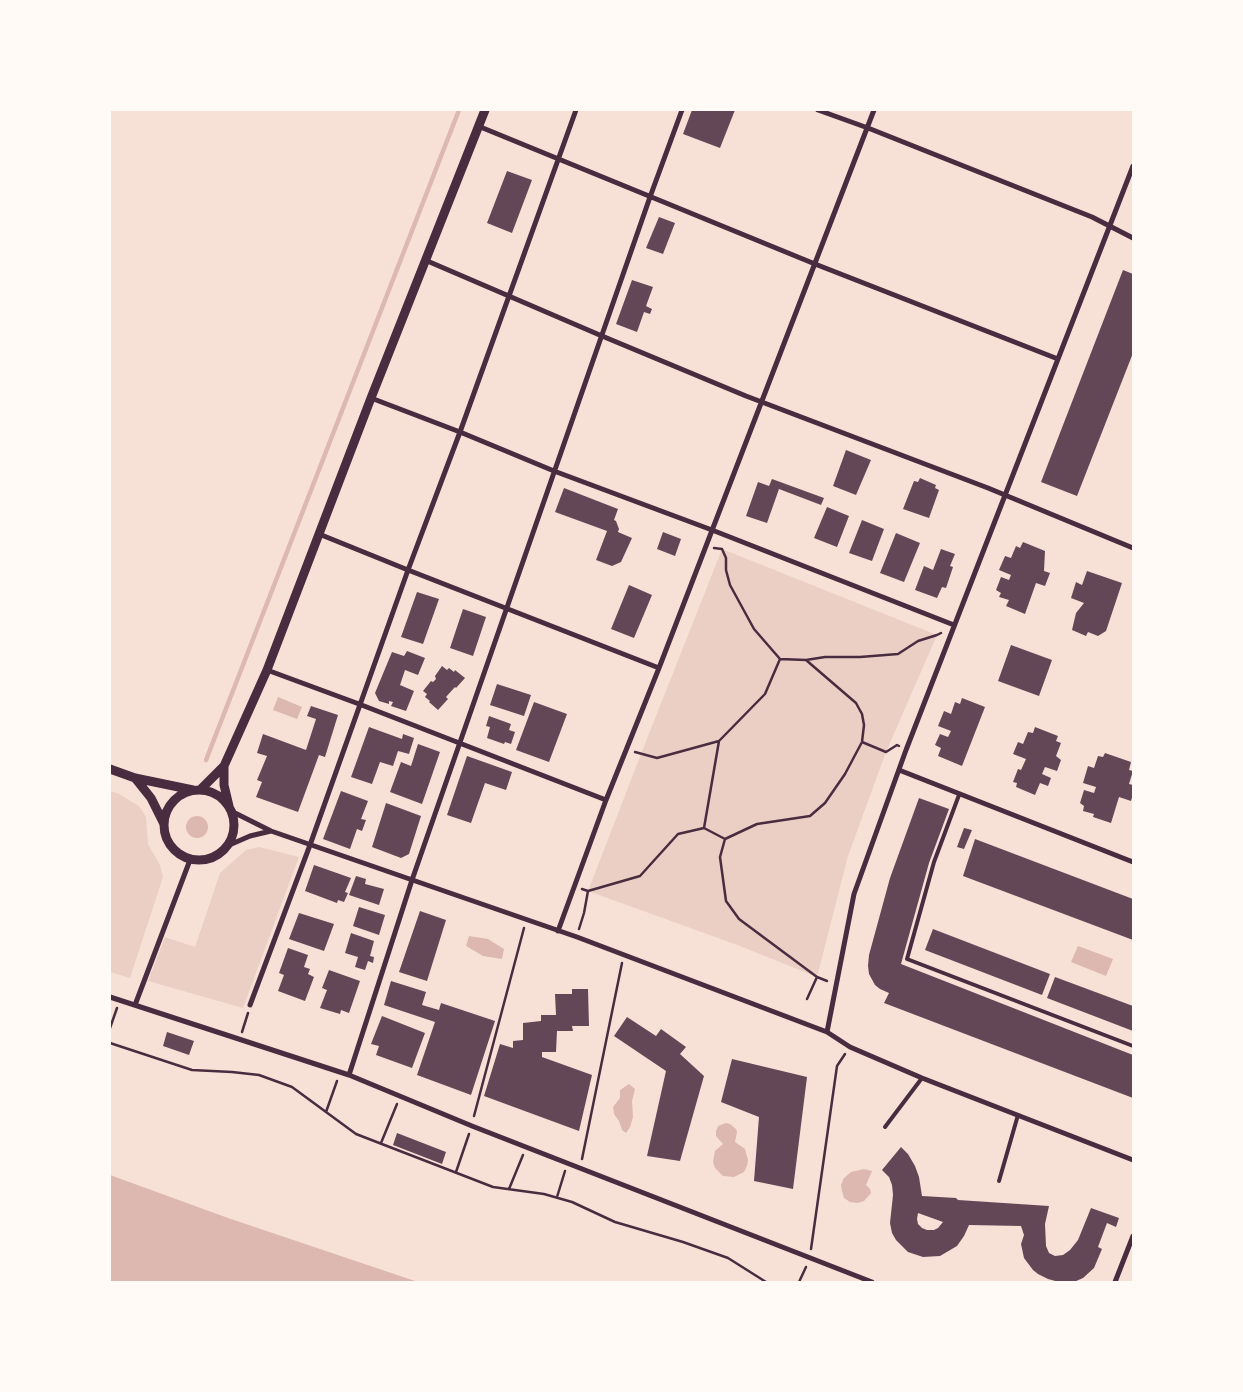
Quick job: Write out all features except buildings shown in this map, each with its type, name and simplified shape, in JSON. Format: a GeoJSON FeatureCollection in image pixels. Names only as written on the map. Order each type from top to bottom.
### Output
{"type":"FeatureCollection","features":[{"type":"Feature","properties":{"kind":"street"},"geometry":{"type":"LineString","coordinates":[[135,778],[150,798],[164,824],[168,842],[180,855],[190,860],[205,860],[219,854],[227,846],[234,832],[234,819],[224,785],[224,766],[266,670],[485,110]]}},
{"type":"Feature","properties":{"kind":"street"},"geometry":{"type":"LineString","coordinates":[[250,1005],[310,845],[359,704],[460,432],[576,110]]}},
{"type":"Feature","properties":{"kind":"street"},"geometry":{"type":"LineString","coordinates":[[349,1075],[412,880],[682,110]]}},
{"type":"Feature","properties":{"kind":"street"},"geometry":{"type":"LineString","coordinates":[[818,110],[1092,217],[1133,238]]}},
{"type":"Feature","properties":{"kind":"street"},"geometry":{"type":"LineString","coordinates":[[558,930],[606,800],[706,548],[874,110]]}},
{"type":"Feature","properties":{"kind":"street"},"geometry":{"type":"LineString","coordinates":[[478,126],[815,264],[1058,359]]}},
{"type":"Feature","properties":{"kind":"street"},"geometry":{"type":"LineString","coordinates":[[827,1032],[854,894],[906,750],[1133,166]]}},
{"type":"Feature","properties":{"kind":"street"},"geometry":{"type":"LineString","coordinates":[[425,260],[761,402],[1005,496],[1133,548]]}},
{"type":"Feature","properties":{"kind":"street"},"geometry":{"type":"LineString","coordinates":[[371,398],[554,471],[712,530],[954,625]]}},
{"type":"Feature","properties":{"kind":"street"},"geometry":{"type":"LineString","coordinates":[[319,534],[659,668]]}},
{"type":"Feature","properties":{"kind":"street"},"geometry":{"type":"LineString","coordinates":[[266,670],[606,800]]}},
{"type":"Feature","properties":{"kind":"street"},"geometry":{"type":"LineString","coordinates":[[164,824],[169,807],[180,796],[196,790],[224,766]]}},
{"type":"Feature","properties":{"kind":"street"},"geometry":{"type":"LineString","coordinates":[[110,769],[135,778],[217,795],[230,809],[271,831],[558,930],[827,1032],[850,1047],[922,1078],[1133,1160]]}},
{"type":"Feature","properties":{"kind":"street"},"geometry":{"type":"LineString","coordinates":[[899,770],[1133,862]]}},
{"type":"Feature","properties":{"kind":"street"},"geometry":{"type":"LineString","coordinates":[[227,846],[250,836],[271,831]]}},
{"type":"Feature","properties":{"kind":"street"},"geometry":{"type":"LineString","coordinates":[[134,1005],[190,860]]}},
{"type":"Feature","properties":{"kind":"street"},"geometry":{"type":"LineString","coordinates":[[110,997],[349,1075],[472,1126],[872,1282]]}},
{"type":"Feature","properties":{"kind":"street"},"geometry":{"type":"LineString","coordinates":[[1115,1282],[1133,1236]]}},
{"type":"Feature","properties":{"kind":"lane"},"geometry":{"type":"LineString","coordinates":[[959,795],[934,862],[907,959],[1133,1046]]}},
{"type":"Feature","properties":{"kind":"lane"},"geometry":{"type":"LineString","coordinates":[[885,1127],[922,1078]]}},
{"type":"Feature","properties":{"kind":"lane"},"geometry":{"type":"LineString","coordinates":[[999,1181],[1018,1115]]}},
{"type":"Feature","properties":{"kind":"path"},"geometry":{"type":"LineString","coordinates":[[706,548],[722,549],[726,558],[726,570],[730,585],[754,629],[780,659],[806,660],[825,657],[898,654],[918,641],[937,635],[954,625]]}},
{"type":"Feature","properties":{"kind":"path"},"geometry":{"type":"LineString","coordinates":[[627,748],[657,758],[719,741],[765,694],[780,659]]}},
{"type":"Feature","properties":{"kind":"path"},"geometry":{"type":"LineString","coordinates":[[574,886],[588,891],[640,876],[678,834],[704,828],[725,838],[758,824],[810,816],[825,803],[845,774],[862,742],[864,725],[862,714],[856,703],[806,660]]}},
{"type":"Feature","properties":{"kind":"path"},"geometry":{"type":"LineString","coordinates":[[704,828],[719,741]]}},
{"type":"Feature","properties":{"kind":"path"},"geometry":{"type":"LineString","coordinates":[[862,742],[886,752],[897,745],[906,750]]}},
{"type":"Feature","properties":{"kind":"path"},"geometry":{"type":"LineString","coordinates":[[725,838],[720,857],[726,901],[739,919],[816,978],[808,999]]}},
{"type":"Feature","properties":{"kind":"path"},"geometry":{"type":"LineString","coordinates":[[577,937],[588,891]]}},
{"type":"Feature","properties":{"kind":"path"},"geometry":{"type":"LineString","coordinates":[[456,1172],[472,1126],[527,920]]}},
{"type":"Feature","properties":{"kind":"path"},"geometry":{"type":"LineString","coordinates":[[581,1168],[624,955]]}},
{"type":"Feature","properties":{"kind":"path"},"geometry":{"type":"LineString","coordinates":[[110,1028],[119,1000]]}},
{"type":"Feature","properties":{"kind":"path"},"geometry":{"type":"LineString","coordinates":[[240,1040],[250,1005]]}},
{"type":"Feature","properties":{"kind":"path"},"geometry":{"type":"LineString","coordinates":[[110,1043],[192,1070],[259,1075],[292,1087],[356,1134],[493,1187],[544,1194],[572,1202],[615,1222],[683,1242],[728,1258],[766,1282]]}},
{"type":"Feature","properties":{"kind":"path"},"geometry":{"type":"LineString","coordinates":[[800,1282],[810,1257],[837,1066],[850,1047]]}},
{"type":"Feature","properties":{"kind":"path"},"geometry":{"type":"LineString","coordinates":[[326,1112],[340,1073]]}},
{"type":"Feature","properties":{"kind":"path"},"geometry":{"type":"LineString","coordinates":[[381,1144],[401,1096]]}},
{"type":"Feature","properties":{"kind":"path"},"geometry":{"type":"LineString","coordinates":[[508,1190],[526,1147]]}},
{"type":"Feature","properties":{"kind":"path"},"geometry":{"type":"LineString","coordinates":[[556,1198],[568,1163]]}},
{"type":"Feature","properties":{"kind":"shaded area"},"geometry":{"type":"Polygon","coordinates":[[[722,549],[937,635],[886,752],[848,856],[817,977],[740,946],[588,891],[722,549]]]}},
{"type":"Feature","properties":{"kind":"shaded area"},"geometry":{"type":"Polygon","coordinates":[[[278,697],[302,707],[297,719],[273,710],[278,697]]]}},
{"type":"Feature","properties":{"kind":"shaded area"},"geometry":{"type":"Polygon","coordinates":[[[110,791],[139,806],[146,817],[148,844],[160,865],[163,877],[130,978],[110,972],[110,791]]]}},
{"type":"Feature","properties":{"kind":"shaded area"},"geometry":{"type":"Polygon","coordinates":[[[197,816],[205,819],[208,827],[205,835],[197,838],[189,835],[186,827],[189,819],[197,816]]]}},
{"type":"Feature","properties":{"kind":"shaded area"},"geometry":{"type":"Polygon","coordinates":[[[259,847],[299,857],[243,1008],[148,981],[165,937],[195,947],[220,873],[246,850],[259,847]]]}},
{"type":"Feature","properties":{"kind":"shaded area"},"geometry":{"type":"Polygon","coordinates":[[[469,936],[488,939],[504,949],[502,959],[483,956],[466,946],[469,936]]]}},
{"type":"Feature","properties":{"kind":"shaded area"},"geometry":{"type":"Polygon","coordinates":[[[1078,946],[1113,959],[1106,976],[1071,962],[1078,946]]]}},
{"type":"Feature","properties":{"kind":"shaded area"},"geometry":{"type":"Polygon","coordinates":[[[629,1084],[635,1089],[632,1101],[633,1117],[626,1133],[622,1130],[614,1114],[613,1107],[620,1098],[620,1090],[629,1084]]]}},
{"type":"Feature","properties":{"kind":"shaded area"},"geometry":{"type":"Polygon","coordinates":[[[726,1123],[736,1129],[735,1142],[745,1149],[748,1160],[744,1172],[734,1177],[723,1176],[715,1168],[713,1162],[715,1151],[723,1144],[716,1136],[716,1131],[718,1126],[726,1123]]]}},
{"type":"Feature","properties":{"kind":"shaded area"},"geometry":{"type":"Polygon","coordinates":[[[864,1169],[872,1171],[866,1185],[871,1193],[864,1201],[858,1203],[850,1202],[844,1198],[841,1185],[844,1178],[851,1172],[864,1169]]]}},
{"type":"Feature","properties":{"kind":"shaded area"},"geometry":{"type":"Polygon","coordinates":[[[110,1175],[228,1218],[418,1282],[110,1282],[110,1175]]]}},
{"type":"Feature","properties":{"kind":"waterway"},"geometry":{"type":"LineString","coordinates":[[206,760],[459,110]]}}]}
